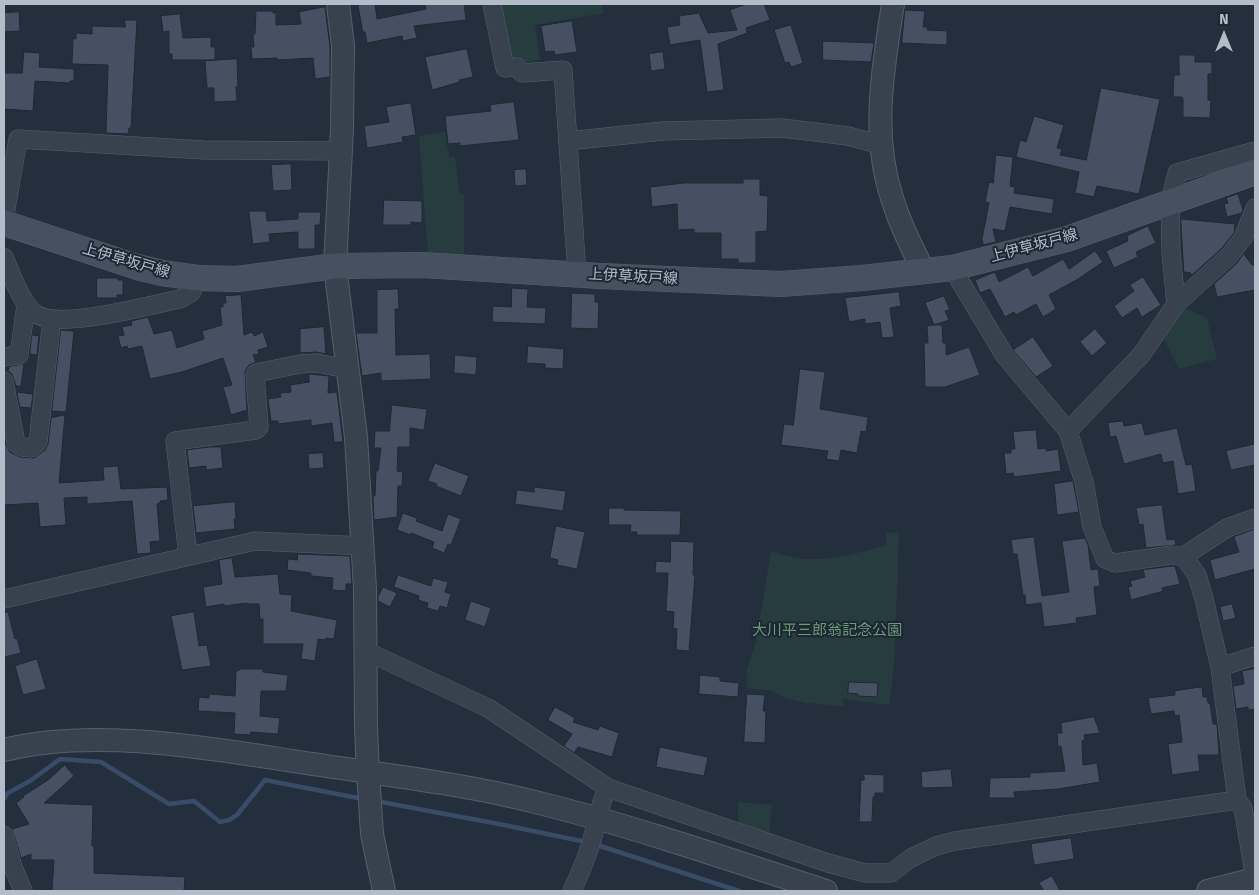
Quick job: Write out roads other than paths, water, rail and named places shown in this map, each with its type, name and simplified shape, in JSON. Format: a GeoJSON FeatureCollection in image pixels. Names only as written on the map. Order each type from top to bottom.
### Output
{"type":"FeatureCollection","features":[{"type":"Feature","properties":{"kind":"main road","name":"上伊草坂戸線"},"geometry":{"type":"LineString","coordinates":[[4,222],[137,267],[198,278],[237,279],[335,266],[436,265],[781,284],[952,268],[1067,239],[1255,172]]}},
{"type":"Feature","properties":{"kind":"street"},"geometry":{"type":"LineString","coordinates":[[338,4],[343,46],[335,266],[356,437],[363,546],[368,773],[372,834],[384,891]]}},
{"type":"Feature","properties":{"kind":"street"},"geometry":{"type":"LineString","coordinates":[[492,4],[505,68],[517,67],[522,73],[563,70],[577,274]]}},
{"type":"Feature","properties":{"kind":"street"},"geometry":{"type":"LineString","coordinates":[[893,4],[882,80],[881,146],[891,197],[906,235],[924,272]]}},
{"type":"Feature","properties":{"kind":"street"},"geometry":{"type":"LineString","coordinates":[[568,141],[663,131],[782,128],[848,136],[881,146]]}},
{"type":"Feature","properties":{"kind":"street"},"geometry":{"type":"LineString","coordinates":[[4,222],[18,139],[204,150],[340,151]]}},
{"type":"Feature","properties":{"kind":"street"},"geometry":{"type":"LineString","coordinates":[[1176,304],[1171,252],[1170,201],[1177,173],[1255,151]]}},
{"type":"Feature","properties":{"kind":"street"},"geometry":{"type":"LineString","coordinates":[[1068,431],[1142,354],[1176,304],[1229,256],[1243,238],[1255,208]]}},
{"type":"Feature","properties":{"kind":"street"},"geometry":{"type":"LineString","coordinates":[[4,257],[26,305],[34,313],[52,319],[82,319],[180,299],[190,293],[198,278]]}},
{"type":"Feature","properties":{"kind":"street"},"geometry":{"type":"LineString","coordinates":[[952,268],[1005,356],[1068,431],[1084,482],[1092,527],[1105,559],[1115,563],[1172,555],[1184,557],[1197,575],[1220,667],[1237,800],[1243,808],[1255,879],[1208,891]]}},
{"type":"Feature","properties":{"kind":"street"},"geometry":{"type":"LineString","coordinates":[[4,357],[19,355],[26,305]]}},
{"type":"Feature","properties":{"kind":"street"},"geometry":{"type":"LineString","coordinates":[[4,381],[16,443],[22,447],[31,448],[38,442],[52,319]]}},
{"type":"Feature","properties":{"kind":"street"},"geometry":{"type":"LineString","coordinates":[[188,556],[175,441],[256,430],[259,427],[256,373],[300,364],[317,363],[342,368]]}},
{"type":"Feature","properties":{"kind":"street"},"geometry":{"type":"LineString","coordinates":[[1184,557],[1228,528],[1255,518]]}},
{"type":"Feature","properties":{"kind":"street"},"geometry":{"type":"LineString","coordinates":[[4,599],[255,542],[363,546]]}},
{"type":"Feature","properties":{"kind":"street"},"geometry":{"type":"LineString","coordinates":[[366,651],[488,708],[608,788],[828,863],[865,872],[891,872],[911,858],[936,846],[955,841],[1237,800]]}},
{"type":"Feature","properties":{"kind":"street"},"geometry":{"type":"LineString","coordinates":[[1220,667],[1255,656]]}},
{"type":"Feature","properties":{"kind":"street"},"geometry":{"type":"LineString","coordinates":[[4,750],[67,740],[111,741],[199,748],[478,789],[539,802],[598,818],[826,891]]}},
{"type":"Feature","properties":{"kind":"street"},"geometry":{"type":"LineString","coordinates":[[572,891],[585,864],[602,797],[608,788]]}},
{"type":"Feature","properties":{"kind":"street"},"geometry":{"type":"LineString","coordinates":[[4,835],[22,891]]}},
{"type":"Feature","properties":{"kind":"waterway"},"geometry":{"type":"LineString","coordinates":[[4,799],[8,793],[30,781],[60,759],[101,762],[169,804],[194,801],[220,822],[229,820],[237,815],[265,780],[363,799]]}},
{"type":"Feature","properties":{"kind":"waterway"},"geometry":{"type":"LineString","coordinates":[[376,801],[586,842]]}},
{"type":"Feature","properties":{"kind":"waterway"},"geometry":{"type":"LineString","coordinates":[[594,844],[739,891]]}},
{"type":"Feature","properties":{"kind":"park label","name":"大川平三郎翁記念公園"},"geometry":{"type":"Point","coordinates":[827,631]}}]}
